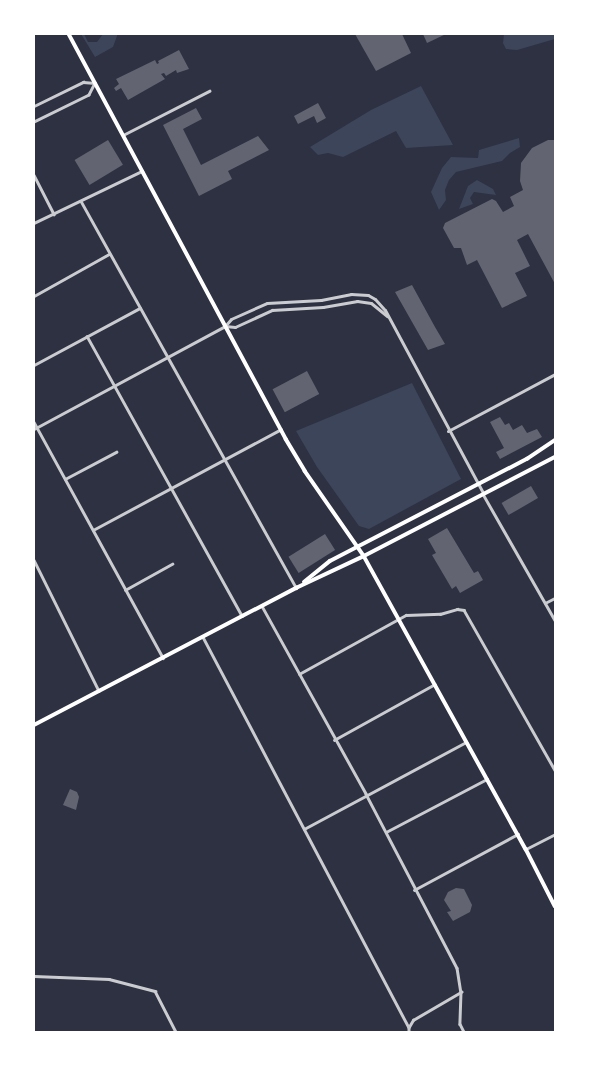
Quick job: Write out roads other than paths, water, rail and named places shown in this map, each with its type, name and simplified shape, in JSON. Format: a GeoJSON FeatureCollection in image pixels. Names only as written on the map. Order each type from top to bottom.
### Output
{"type":"FeatureCollection","features":[{"type":"Feature","properties":{"kind":"main road"},"geometry":{"type":"LineString","coordinates":[[69,34],[280,428],[304,470],[364,556],[518,834],[555,906]]}},
{"type":"Feature","properties":{"kind":"main road"},"geometry":{"type":"LineString","coordinates":[[297,587],[330,561],[527,459],[555,440]]}},
{"type":"Feature","properties":{"kind":"main road"},"geometry":{"type":"LineString","coordinates":[[34,725],[297,587],[364,556],[555,457]]}},
{"type":"Feature","properties":{"kind":"street"},"geometry":{"type":"LineString","coordinates":[[34,106],[83,82],[95,83],[89,95],[34,122]]}},
{"type":"Feature","properties":{"kind":"street"},"geometry":{"type":"LineString","coordinates":[[123,135],[209,91]]}},
{"type":"Feature","properties":{"kind":"street"},"geometry":{"type":"LineString","coordinates":[[34,223],[142,170]]}},
{"type":"Feature","properties":{"kind":"street"},"geometry":{"type":"LineString","coordinates":[[34,175],[54,214]]}},
{"type":"Feature","properties":{"kind":"street"},"geometry":{"type":"LineString","coordinates":[[81,201],[109,254],[297,587]]}},
{"type":"Feature","properties":{"kind":"street"},"geometry":{"type":"LineString","coordinates":[[34,296],[109,254]]}},
{"type":"Feature","properties":{"kind":"street"},"geometry":{"type":"LineString","coordinates":[[35,428],[225,326],[231,319],[267,303],[320,300],[350,294],[368,295],[375,299],[390,318],[448,431],[555,620]]}},
{"type":"Feature","properties":{"kind":"street"},"geometry":{"type":"LineString","coordinates":[[225,326],[235,327],[272,310],[322,308],[357,301],[371,303],[390,318]]}},
{"type":"Feature","properties":{"kind":"street"},"geometry":{"type":"LineString","coordinates":[[34,365],[140,308]]}},
{"type":"Feature","properties":{"kind":"street"},"geometry":{"type":"LineString","coordinates":[[87,336],[116,385],[242,616]]}},
{"type":"Feature","properties":{"kind":"street"},"geometry":{"type":"LineString","coordinates":[[448,431],[555,374]]}},
{"type":"Feature","properties":{"kind":"street"},"geometry":{"type":"LineString","coordinates":[[34,422],[35,428],[66,479],[163,658]]}},
{"type":"Feature","properties":{"kind":"street"},"geometry":{"type":"LineString","coordinates":[[93,530],[280,428]]}},
{"type":"Feature","properties":{"kind":"street"},"geometry":{"type":"LineString","coordinates":[[66,479],[116,452]]}},
{"type":"Feature","properties":{"kind":"street"},"geometry":{"type":"LineString","coordinates":[[34,560],[100,691]]}},
{"type":"Feature","properties":{"kind":"street"},"geometry":{"type":"LineString","coordinates":[[125,590],[172,564]]}},
{"type":"Feature","properties":{"kind":"street"},"geometry":{"type":"LineString","coordinates":[[545,603],[555,598]]}},
{"type":"Feature","properties":{"kind":"street"},"geometry":{"type":"LineString","coordinates":[[262,606],[334,740],[366,794],[414,890],[457,968],[461,992],[460,1024],[464,1032]]}},
{"type":"Feature","properties":{"kind":"street"},"geometry":{"type":"LineString","coordinates":[[299,674],[399,619],[414,614],[440,614],[457,608],[464,610],[555,770]]}},
{"type":"Feature","properties":{"kind":"street"},"geometry":{"type":"LineString","coordinates":[[203,637],[409,1027],[409,1032]]}},
{"type":"Feature","properties":{"kind":"street"},"geometry":{"type":"LineString","coordinates":[[334,740],[435,684]]}},
{"type":"Feature","properties":{"kind":"street"},"geometry":{"type":"LineString","coordinates":[[304,829],[366,794],[466,742]]}},
{"type":"Feature","properties":{"kind":"street"},"geometry":{"type":"LineString","coordinates":[[386,832],[487,779]]}},
{"type":"Feature","properties":{"kind":"street"},"geometry":{"type":"LineString","coordinates":[[414,890],[518,834]]}},
{"type":"Feature","properties":{"kind":"street"},"geometry":{"type":"LineString","coordinates":[[526,849],[555,834]]}},
{"type":"Feature","properties":{"kind":"street"},"geometry":{"type":"LineString","coordinates":[[34,976],[109,979],[155,991],[176,1032]]}},
{"type":"Feature","properties":{"kind":"street"},"geometry":{"type":"LineString","coordinates":[[409,1027],[413,1020],[461,992]]}}]}
